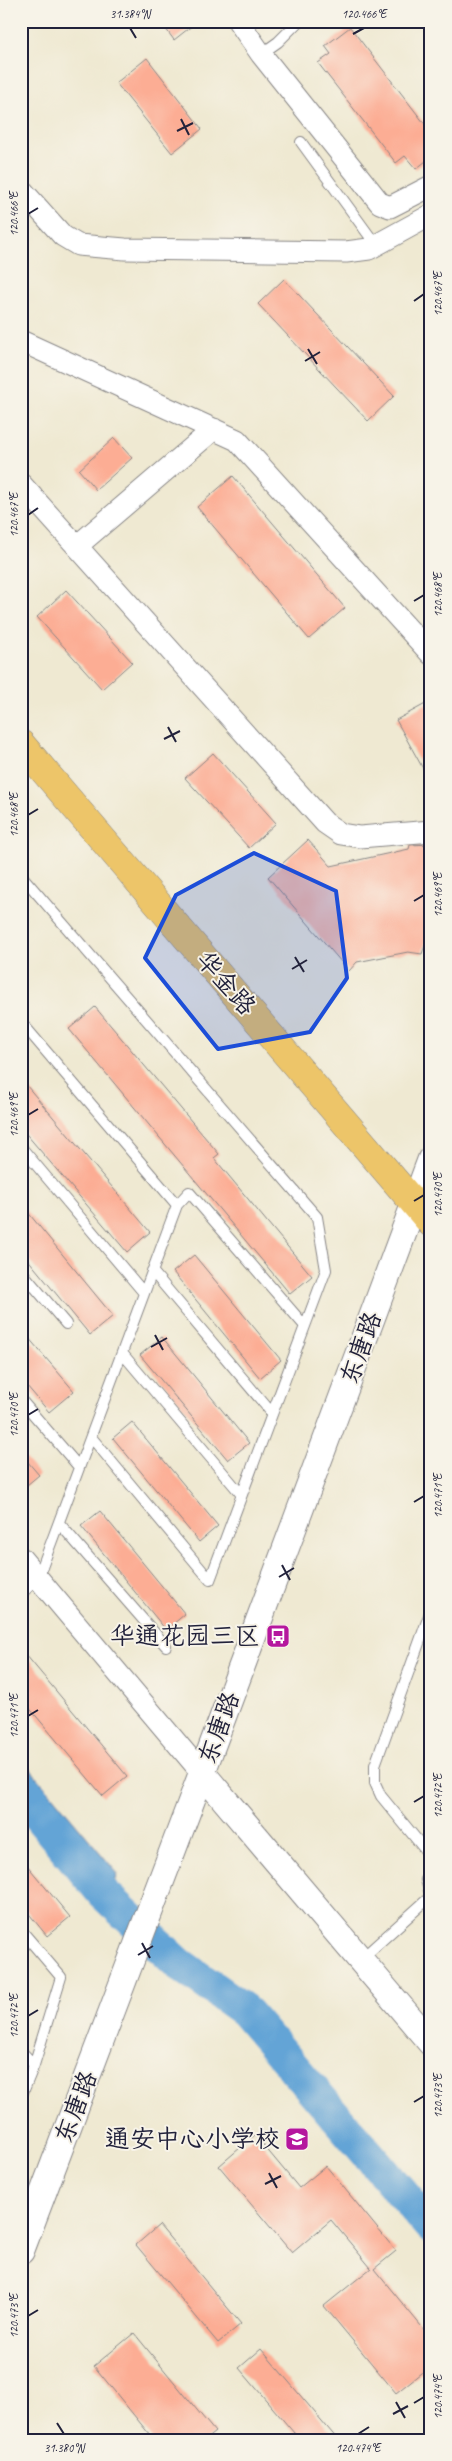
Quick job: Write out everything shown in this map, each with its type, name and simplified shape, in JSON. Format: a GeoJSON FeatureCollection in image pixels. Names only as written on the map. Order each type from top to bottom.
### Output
{"type":"FeatureCollection","features":[{"type":"Feature","properties":{"kind":"main road","name":"华金路"},"geometry":{"type":"LineString","coordinates":[[21,744],[423,1213]]}},
{"type":"Feature","properties":{"kind":"street"},"geometry":{"type":"LineString","coordinates":[[238,21],[261,54],[380,203],[390,207],[431,186]]}},
{"type":"Feature","properties":{"kind":"street"},"geometry":{"type":"LineString","coordinates":[[21,189],[63,236],[78,245],[125,249],[346,252],[376,245],[431,215]]}},
{"type":"Feature","properties":{"kind":"street"},"geometry":{"type":"LineString","coordinates":[[21,341],[238,440],[431,654]]}},
{"type":"Feature","properties":{"kind":"street"},"geometry":{"type":"LineString","coordinates":[[77,546],[214,429]]}},
{"type":"Feature","properties":{"kind":"street"},"geometry":{"type":"LineString","coordinates":[[21,484],[325,823],[341,834],[360,837],[431,831]]}},
{"type":"Feature","properties":{"kind":"street","name":"东唐路"},"geometry":{"type":"LineString","coordinates":[[21,2251],[202,1773],[423,1213],[431,1159]]}},
{"type":"Feature","properties":{"kind":"street"},"geometry":{"type":"LineString","coordinates":[[21,1558],[431,2043]]}},
{"type":"Feature","properties":{"kind":"lane"},"geometry":{"type":"LineString","coordinates":[[261,54],[278,42],[299,21]]}},
{"type":"Feature","properties":{"kind":"lane"},"geometry":{"type":"LineString","coordinates":[[301,142],[376,245]]}},
{"type":"Feature","properties":{"kind":"lane"},"geometry":{"type":"LineString","coordinates":[[21,874],[317,1217],[326,1270],[271,1412],[210,1580],[91,1437]]}},
{"type":"Feature","properties":{"kind":"lane"},"geometry":{"type":"LineString","coordinates":[[21,1022],[177,1205]]}},
{"type":"Feature","properties":{"kind":"lane"},"geometry":{"type":"LineString","coordinates":[[21,1147],[144,1293]]}},
{"type":"Feature","properties":{"kind":"lane"},"geometry":{"type":"LineString","coordinates":[[21,1594],[38,1578],[177,1205],[189,1192],[304,1324]]}},
{"type":"Feature","properties":{"kind":"lane"},"geometry":{"type":"LineString","coordinates":[[21,1271],[66,1324]]}},
{"type":"Feature","properties":{"kind":"lane"},"geometry":{"type":"LineString","coordinates":[[152,1271],[271,1412]]}},
{"type":"Feature","properties":{"kind":"lane"},"geometry":{"type":"LineString","coordinates":[[122,1353],[242,1494]]}},
{"type":"Feature","properties":{"kind":"lane"},"geometry":{"type":"LineString","coordinates":[[21,1400],[79,1468]]}},
{"type":"Feature","properties":{"kind":"lane"},"geometry":{"type":"LineString","coordinates":[[59,1523],[166,1646]]}},
{"type":"Feature","properties":{"kind":"lane"},"geometry":{"type":"LineString","coordinates":[[431,1610],[375,1765],[376,1783],[381,1796],[431,1857]]}},
{"type":"Feature","properties":{"kind":"lane"},"geometry":{"type":"LineString","coordinates":[[360,1960],[431,1898],[426,1880],[431,1868]]}},
{"type":"Feature","properties":{"kind":"lane"},"geometry":{"type":"LineString","coordinates":[[21,1930],[61,1976],[34,2065],[21,2097]]}},
{"type":"Feature","properties":{"kind":"lane"},"geometry":{"type":"LineString","coordinates":[[21,2050],[34,2065]]}},
{"type":"Feature","properties":{"kind":"highlighted area"},"geometry":{"type":"Polygon","coordinates":[[[254,853],[336,891],[347,978],[310,1032],[218,1049],[145,958],[176,895],[254,853]]]}},
{"type":"Feature","properties":{"kind":"water"},"geometry":{"type":"Polygon","coordinates":[[[21,1758],[118,1874],[103,1916],[21,1819],[21,1758]]]}},
{"type":"Feature","properties":{"kind":"building"},"geometry":{"type":"Polygon","coordinates":[[[160,21],[198,21],[174,40],[160,21]]]}},
{"type":"Feature","properties":{"kind":"building"},"geometry":{"type":"Polygon","coordinates":[[[350,27],[431,132],[431,157],[416,169],[405,156],[396,163],[318,63],[331,54],[325,46],[350,27]]]}},
{"type":"Feature","properties":{"kind":"building"},"geometry":{"type":"Polygon","coordinates":[[[147,58],[202,129],[172,153],[116,83],[147,58]]]}},
{"type":"Feature","properties":{"kind":"building"},"geometry":{"type":"Polygon","coordinates":[[[284,279],[394,396],[368,421],[258,304],[284,279]]]}},
{"type":"Feature","properties":{"kind":"building"},"geometry":{"type":"Polygon","coordinates":[[[114,438],[132,458],[96,490],[79,470],[114,438]]]}},
{"type":"Feature","properties":{"kind":"building"},"geometry":{"type":"Polygon","coordinates":[[[233,476],[345,608],[309,639],[197,507],[233,476]]]}},
{"type":"Feature","properties":{"kind":"building"},"geometry":{"type":"Polygon","coordinates":[[[66,590],[132,662],[102,689],[37,617],[66,590]]]}},
{"type":"Feature","properties":{"kind":"building"},"geometry":{"type":"Polygon","coordinates":[[[431,701],[431,783],[396,720],[431,701]]]}},
{"type":"Feature","properties":{"kind":"building"},"geometry":{"type":"Polygon","coordinates":[[[213,753],[276,823],[249,848],[185,778],[213,753]]]}},
{"type":"Feature","properties":{"kind":"building"},"geometry":{"type":"Polygon","coordinates":[[[308,840],[331,866],[409,849],[410,845],[431,844],[431,928],[422,954],[408,952],[357,962],[349,971],[268,877],[308,840]]]}},
{"type":"Feature","properties":{"kind":"building"},"geometry":{"type":"Polygon","coordinates":[[[95,1007],[219,1154],[214,1158],[312,1276],[290,1294],[69,1029],[95,1007]]]}},
{"type":"Feature","properties":{"kind":"building"},"geometry":{"type":"Polygon","coordinates":[[[21,1079],[150,1232],[127,1252],[21,1128],[21,1079]]]}},
{"type":"Feature","properties":{"kind":"building"},"geometry":{"type":"Polygon","coordinates":[[[21,1204],[113,1316],[90,1335],[21,1251],[21,1204]]]}},
{"type":"Feature","properties":{"kind":"building"},"geometry":{"type":"Polygon","coordinates":[[[194,1255],[281,1360],[260,1378],[173,1272],[194,1255]]]}},
{"type":"Feature","properties":{"kind":"building"},"geometry":{"type":"Polygon","coordinates":[[[21,1329],[74,1391],[49,1412],[21,1379],[21,1329]]]}},
{"type":"Feature","properties":{"kind":"building"},"geometry":{"type":"Polygon","coordinates":[[[162,1337],[249,1443],[228,1460],[140,1355],[162,1337]]]}},
{"type":"Feature","properties":{"kind":"building"},"geometry":{"type":"Polygon","coordinates":[[[132,1422],[218,1526],[199,1542],[113,1438],[132,1422]]]}},
{"type":"Feature","properties":{"kind":"building"},"geometry":{"type":"Polygon","coordinates":[[[21,1454],[39,1475],[21,1490],[21,1454]]]}},
{"type":"Feature","properties":{"kind":"building"},"geometry":{"type":"Polygon","coordinates":[[[100,1511],[185,1614],[166,1630],[81,1526],[100,1511]]]}},
{"type":"Feature","properties":{"kind":"building"},"geometry":{"type":"Polygon","coordinates":[[[21,1649],[127,1776],[103,1796],[21,1698],[21,1649]]]}},
{"type":"Feature","properties":{"kind":"building"},"geometry":{"type":"Polygon","coordinates":[[[21,1858],[70,1917],[47,1936],[21,1904],[21,1858]]]}},
{"type":"Feature","properties":{"kind":"building"},"geometry":{"type":"Polygon","coordinates":[[[255,2135],[299,2188],[326,2166],[396,2251],[374,2269],[431,2338],[431,2365],[396,2393],[324,2306],[371,2268],[331,2220],[292,2253],[219,2166],[255,2135]]]}},
{"type":"Feature","properties":{"kind":"building"},"geometry":{"type":"Polygon","coordinates":[[[159,2225],[241,2324],[218,2343],[136,2245],[159,2225]]]}},
{"type":"Feature","properties":{"kind":"building"},"geometry":{"type":"Polygon","coordinates":[[[134,2333],[215,2432],[205,2440],[154,2440],[94,2366],[134,2333]]]}},
{"type":"Feature","properties":{"kind":"building"},"geometry":{"type":"Polygon","coordinates":[[[261,2349],[338,2440],[300,2440],[239,2368],[261,2349]]]}},
{"type":"Feature","properties":{"kind":"waterway"},"geometry":{"type":"LineString","coordinates":[[21,1795],[103,1893],[179,1964],[244,2010],[431,2227]]}},
{"type":"Feature","properties":{"kind":"place","name":"华通花园三区"},"geometry":{"type":"Point","coordinates":[278,1636]}},
{"type":"Feature","properties":{"kind":"place","name":"通安中心小学校"},"geometry":{"type":"Point","coordinates":[297,2139]}}]}
